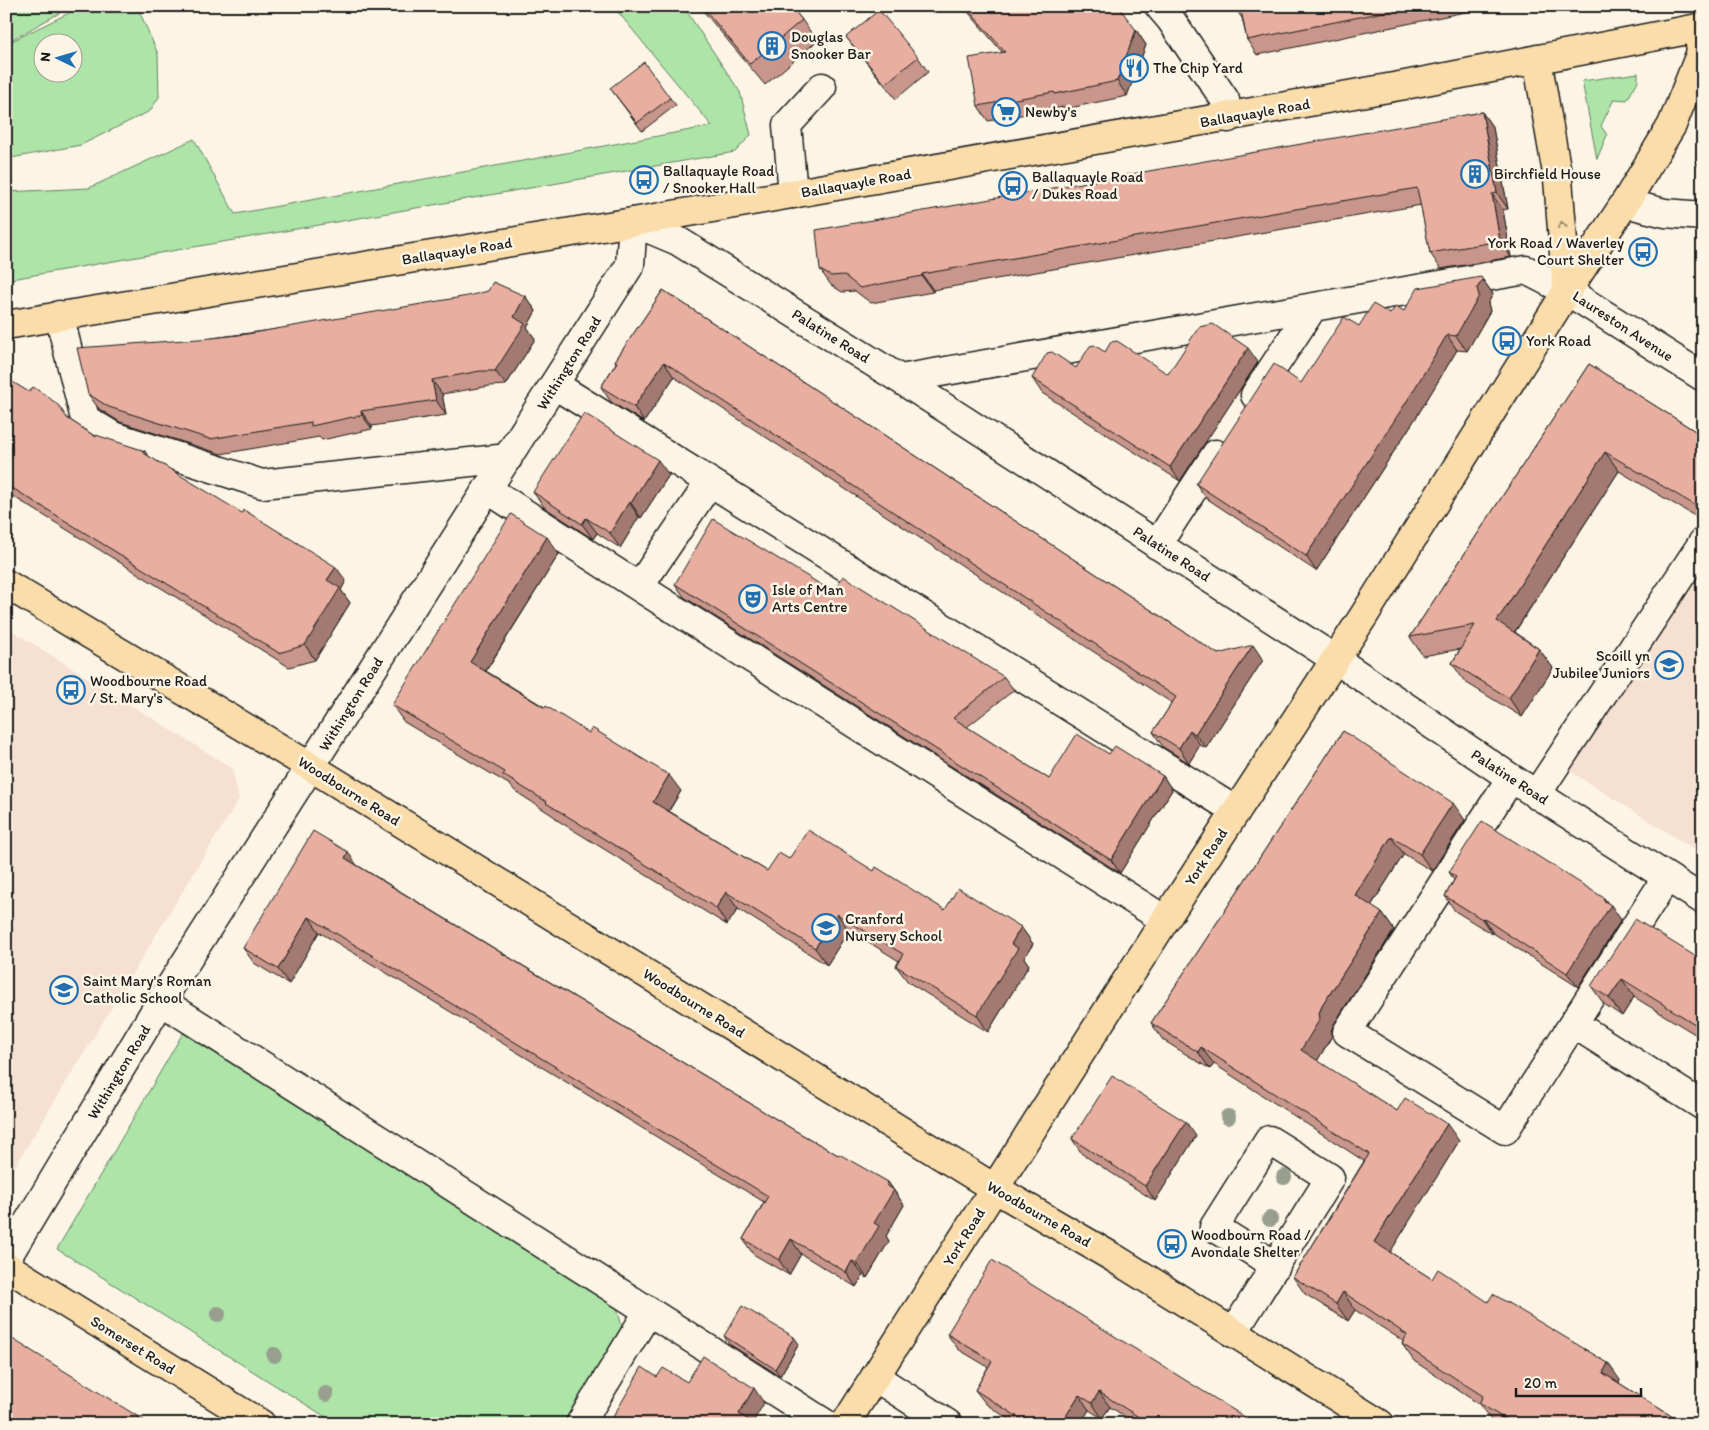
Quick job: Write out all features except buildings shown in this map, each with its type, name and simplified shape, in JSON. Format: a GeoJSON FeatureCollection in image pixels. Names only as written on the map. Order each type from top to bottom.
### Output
{"type":"FeatureCollection","features":[{"type":"Feature","properties":{"kind":"main road","name":"Ballaquayle Road"},"geometry":{"type":"LineString","coordinates":[[6,325],[634,222],[1228,118],[1701,27]]}},
{"type":"Feature","properties":{"kind":"main road","name":"York Road"},"geometry":{"type":"LineString","coordinates":[[845,1424],[1165,920],[1363,618],[1625,203],[1672,125],[1701,52],[1701,27]]}},
{"type":"Feature","properties":{"kind":"main road"},"geometry":{"type":"LineString","coordinates":[[1537,59],[1558,179],[1568,291]]}},
{"type":"Feature","properties":{"kind":"main road","name":"Woodbourne Road"},"geometry":{"type":"LineString","coordinates":[[6,584],[310,768],[994,1188],[1114,1258],[1380,1424]]}},
{"type":"Feature","properties":{"kind":"main road","name":"Somerset Road"},"geometry":{"type":"LineString","coordinates":[[6,1266],[260,1424]]}},
{"type":"Feature","properties":{"kind":"street"},"geometry":{"type":"LineString","coordinates":[[1173,11],[1225,100],[1228,118]]}},
{"type":"Feature","properties":{"kind":"street"},"geometry":{"type":"LineString","coordinates":[[793,194],[787,125],[822,87]]}},
{"type":"Feature","properties":{"kind":"street"},"geometry":{"type":"LineString","coordinates":[[1625,203],[1665,213],[1703,216]]}},
{"type":"Feature","properties":{"kind":"street","name":"Palatine Road"},"geometry":{"type":"LineString","coordinates":[[634,222],[678,241],[900,379],[1335,659],[1511,778],[1703,900]]}},
{"type":"Feature","properties":{"kind":"street","name":"Withington Road"},"geometry":{"type":"LineString","coordinates":[[6,1259],[161,1001],[630,265],[634,222]]}},
{"type":"Feature","properties":{"kind":"street","name":"Laureston Avenue"},"geometry":{"type":"LineString","coordinates":[[900,379],[1526,270],[1568,291],[1703,377]]}},
{"type":"Feature","properties":{"kind":"street"},"geometry":{"type":"LineString","coordinates":[[1244,412],[1313,307]]}},
{"type":"Feature","properties":{"kind":"street"},"geometry":{"type":"LineString","coordinates":[[59,315],[85,419],[113,436],[262,484],[508,458]]}},
{"type":"Feature","properties":{"kind":"street"},"geometry":{"type":"LineString","coordinates":[[555,385],[1236,811]]}},
{"type":"Feature","properties":{"kind":"street"},"geometry":{"type":"LineString","coordinates":[[1157,545],[1228,437]]}},
{"type":"Feature","properties":{"kind":"street"},"geometry":{"type":"LineString","coordinates":[[639,587],[710,482]]}},
{"type":"Feature","properties":{"kind":"street"},"geometry":{"type":"LineString","coordinates":[[488,489],[639,587],[1165,920]]}},
{"type":"Feature","properties":{"kind":"street"},"geometry":{"type":"LineString","coordinates":[[1536,794],[1703,542]]}},
{"type":"Feature","properties":{"kind":"street"},"geometry":{"type":"LineString","coordinates":[[1511,778],[1347,1032],[1505,1130],[1667,877]]}},
{"type":"Feature","properties":{"kind":"street"},"geometry":{"type":"LineString","coordinates":[[161,1001],[826,1424]]}},
{"type":"Feature","properties":{"kind":"street"},"geometry":{"type":"LineString","coordinates":[[1574,1024],[1703,1106]]}},
{"type":"Feature","properties":{"kind":"street"},"geometry":{"type":"LineString","coordinates":[[1233,1333],[1276,1266],[1330,1178],[1269,1140],[1214,1227],[1276,1266]]}},
{"type":"Feature","properties":{"kind":"street"},"geometry":{"type":"LineString","coordinates":[[580,1424],[648,1312]]}},
{"type":"Feature","properties":{"kind":"street"},"geometry":{"type":"LineString","coordinates":[[875,1377],[948,1424]]}},
{"type":"Feature","properties":{"kind":"shaded area","name":"Scoill yn Jubilee Juniors"},"geometry":{"type":"Polygon","coordinates":[[[1703,561],[1703,855],[1568,770],[1703,561]]]}},
{"type":"Feature","properties":{"kind":"shaded area","name":"Saint Mary's Roman Catholic School"},"geometry":{"type":"Polygon","coordinates":[[[6,627],[232,768],[239,799],[6,1181],[6,627]]]}},
{"type":"Feature","properties":{"kind":"green space"},"geometry":{"type":"Polygon","coordinates":[[[6,6],[72,6],[6,43],[6,6]]]}},
{"type":"Feature","properties":{"kind":"green space"},"geometry":{"type":"Polygon","coordinates":[[[83,6],[137,6],[158,54],[159,97],[150,111],[81,145],[6,159],[6,44],[83,6]]]}},
{"type":"Feature","properties":{"kind":"green space"},"geometry":{"type":"Polygon","coordinates":[[[613,6],[683,6],[740,92],[751,135],[735,152],[6,280],[6,192],[89,188],[194,139],[235,214],[712,126],[613,6]]]}},
{"type":"Feature","properties":{"kind":"green space"},"geometry":{"type":"Polygon","coordinates":[[[1638,73],[1638,81],[1627,100],[1614,99],[1601,126],[1607,135],[1597,159],[1582,81],[1638,73]]]}},
{"type":"Feature","properties":{"kind":"green space"},"geometry":{"type":"Polygon","coordinates":[[[183,1033],[617,1308],[623,1330],[564,1424],[337,1424],[57,1249],[183,1033]]]}},
{"type":"Feature","properties":{"kind":"place","name":"Douglas Snooker Bar"},"geometry":{"type":"Point","coordinates":[772,46]}},
{"type":"Feature","properties":{"kind":"place","name":"The Chip Yard"},"geometry":{"type":"Point","coordinates":[1134,68]}},
{"type":"Feature","properties":{"kind":"place","name":"Newby's"},"geometry":{"type":"Point","coordinates":[1006,112]}},
{"type":"Feature","properties":{"kind":"place","name":"Birchfield House"},"geometry":{"type":"Point","coordinates":[1475,174]}},
{"type":"Feature","properties":{"kind":"place","name":"Ballaquayle Road / Snooker Hall"},"geometry":{"type":"Point","coordinates":[644,180]}},
{"type":"Feature","properties":{"kind":"place","name":"Ballaquayle Road / Dukes Road"},"geometry":{"type":"Point","coordinates":[1013,186]}},
{"type":"Feature","properties":{"kind":"place","name":"York Road / Waverley Court Shelter"},"geometry":{"type":"Point","coordinates":[1643,252]}},
{"type":"Feature","properties":{"kind":"place","name":"York Road"},"geometry":{"type":"Point","coordinates":[1507,341]}},
{"type":"Feature","properties":{"kind":"place","name":"Isle of Man Arts Centre"},"geometry":{"type":"Point","coordinates":[753,599]}},
{"type":"Feature","properties":{"kind":"place","name":"Scoill yn Jubilee Juniors"},"geometry":{"type":"Point","coordinates":[1669,665]}},
{"type":"Feature","properties":{"kind":"place","name":"Woodbourne Road / St. Mary's"},"geometry":{"type":"Point","coordinates":[71,690]}},
{"type":"Feature","properties":{"kind":"place","name":"Cranford Nursery School"},"geometry":{"type":"Point","coordinates":[826,928]}},
{"type":"Feature","properties":{"kind":"place","name":"Saint Mary's Roman Catholic School"},"geometry":{"type":"Point","coordinates":[64,990]}},
{"type":"Feature","properties":{"kind":"place","name":"Woodbourn Road / Avondale Shelter"},"geometry":{"type":"Point","coordinates":[1172,1244]}}]}
